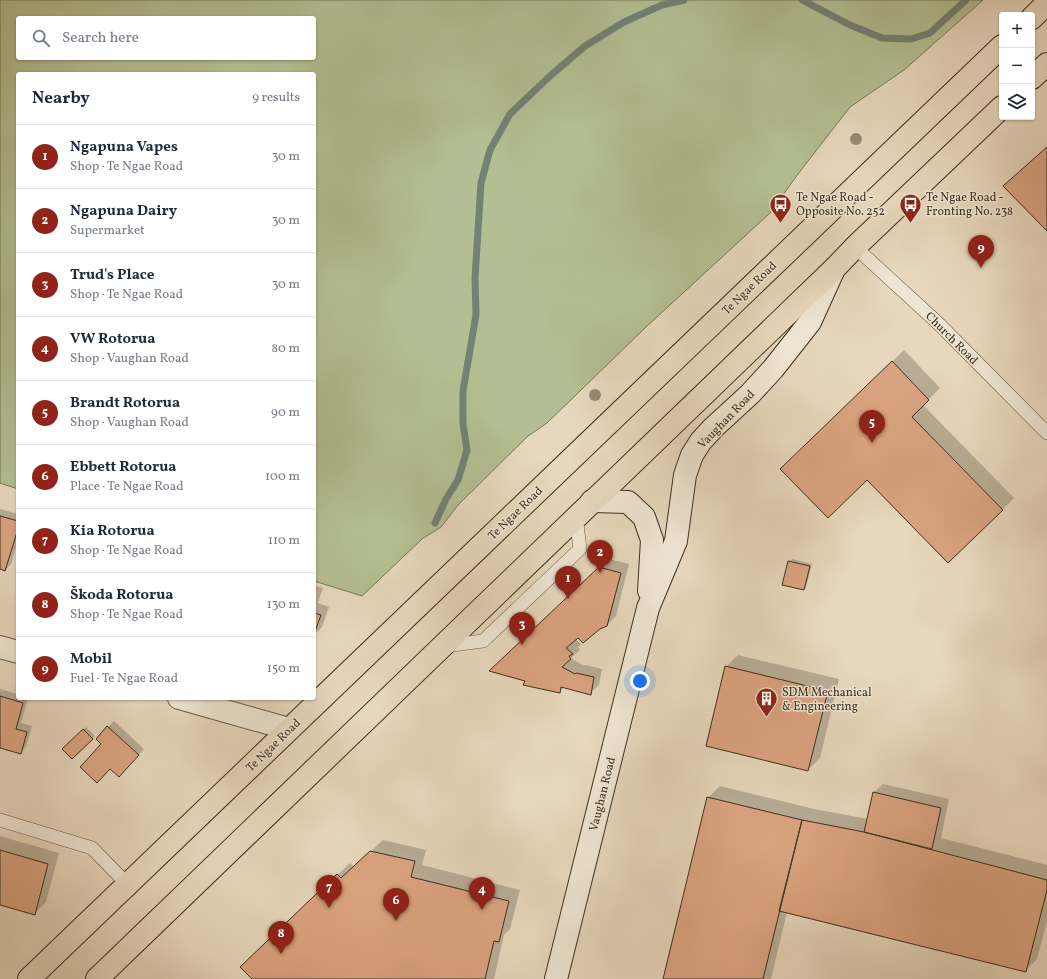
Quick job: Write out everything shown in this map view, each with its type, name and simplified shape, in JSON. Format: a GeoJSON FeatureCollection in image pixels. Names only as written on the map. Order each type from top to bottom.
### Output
{"type":"FeatureCollection","features":[{"type":"Feature","properties":{"kind":"highway","name":"Te Ngae Road"},"geometry":{"type":"LineString","coordinates":[[29,979],[1000,48]]}},
{"type":"Feature","properties":{"kind":"highway"},"geometry":{"type":"LineString","coordinates":[[1035,75],[1047,64]]}},
{"type":"Feature","properties":{"kind":"highway"},"geometry":{"type":"LineString","coordinates":[[97,979],[999,110]]}},
{"type":"Feature","properties":{"kind":"street","name":"Vaughan Road"},"geometry":{"type":"LineString","coordinates":[[556,979],[648,608],[676,541],[685,475],[692,455],[713,428],[750,394],[773,369],[810,322],[834,269]]}},
{"type":"Feature","properties":{"kind":"street","name":"Vaughan Road"},"geometry":{"type":"LineString","coordinates":[[592,501],[628,502],[644,516],[652,540],[648,608]]}},
{"type":"Feature","properties":{"kind":"street"},"geometry":{"type":"LineString","coordinates":[[0,647],[16,651]]}},
{"type":"Feature","properties":{"kind":"street"},"geometry":{"type":"LineString","coordinates":[[186,700],[289,729]]}},
{"type":"Feature","properties":{"kind":"lane","name":"Church Road"},"geometry":{"type":"LineString","coordinates":[[855,247],[934,319],[1047,433]]}},
{"type":"Feature","properties":{"kind":"lane"},"geometry":{"type":"LineString","coordinates":[[0,820],[92,848],[128,885]]}},
{"type":"Feature","properties":{"kind":"green space"},"geometry":{"type":"Polygon","coordinates":[[[0,0],[983,0],[904,70],[850,107],[770,213],[645,328],[547,423],[528,436],[458,505],[441,527],[422,539],[362,596],[316,582],[316,72],[16,72],[16,488],[0,483],[0,0]]]}},
{"type":"Feature","properties":{"kind":"building"},"geometry":{"type":"Polygon","coordinates":[[[1047,147],[1047,231],[1003,186],[1047,147]]]}},
{"type":"Feature","properties":{"kind":"building"},"geometry":{"type":"Polygon","coordinates":[[[892,361],[929,400],[912,417],[1003,510],[948,563],[867,480],[828,518],[780,469],[892,361]]]}},
{"type":"Feature","properties":{"kind":"building"},"geometry":{"type":"Polygon","coordinates":[[[0,516],[16,520],[16,535],[5,571],[0,569],[0,516]]]}},
{"type":"Feature","properties":{"kind":"building"},"geometry":{"type":"Polygon","coordinates":[[[788,561],[810,566],[804,590],[782,585],[788,561]]]}},
{"type":"Feature","properties":{"kind":"building"},"geometry":{"type":"Polygon","coordinates":[[[599,567],[621,573],[607,626],[600,629],[583,643],[578,638],[566,648],[573,654],[569,656],[571,659],[562,667],[575,674],[594,677],[591,695],[561,687],[560,693],[523,685],[525,681],[489,671],[599,567]]]}},
{"type":"Feature","properties":{"kind":"building"},"geometry":{"type":"Polygon","coordinates":[[[316,614],[321,615],[316,629],[316,614]]]}},
{"type":"Feature","properties":{"kind":"building","name":"SDM Mechanical & Engineering"},"geometry":{"type":"Polygon","coordinates":[[[725,666],[828,691],[808,771],[706,746],[725,666]]]}},
{"type":"Feature","properties":{"kind":"building"},"geometry":{"type":"Polygon","coordinates":[[[0,696],[23,703],[16,729],[27,732],[21,754],[0,748],[0,696]]]}},
{"type":"Feature","properties":{"kind":"building"},"geometry":{"type":"Polygon","coordinates":[[[107,726],[139,755],[119,777],[110,769],[97,783],[80,767],[101,744],[96,739],[107,726]]]}},
{"type":"Feature","properties":{"kind":"building"},"geometry":{"type":"Polygon","coordinates":[[[83,729],[93,739],[72,759],[62,749],[83,729]]]}},
{"type":"Feature","properties":{"kind":"building"},"geometry":{"type":"Polygon","coordinates":[[[873,792],[941,808],[932,849],[864,832],[873,792]]]}},
{"type":"Feature","properties":{"kind":"building"},"geometry":{"type":"Polygon","coordinates":[[[707,797],[802,820],[763,979],[663,979],[707,797]]]}},
{"type":"Feature","properties":{"kind":"building"},"geometry":{"type":"Polygon","coordinates":[[[802,820],[864,832],[1047,880],[1047,890],[1026,972],[779,911],[802,820]]]}},
{"type":"Feature","properties":{"kind":"building"},"geometry":{"type":"Polygon","coordinates":[[[0,850],[48,864],[35,915],[0,905],[0,850]]]}},
{"type":"Feature","properties":{"kind":"building"},"geometry":{"type":"Polygon","coordinates":[[[370,851],[415,861],[411,877],[509,901],[499,942],[494,941],[485,979],[252,979],[240,967],[337,874],[341,878],[370,851]]]}},
{"type":"Feature","properties":{"kind":"waterway"},"geometry":{"type":"LineString","coordinates":[[435,523],[446,499],[458,480],[467,450],[463,424],[463,391],[476,315],[475,278],[481,183],[490,150],[510,114],[550,76],[585,46],[624,22],[662,5],[684,0]]}},
{"type":"Feature","properties":{"kind":"waterway"},"geometry":{"type":"LineString","coordinates":[[802,0],[850,25],[882,38],[911,39],[930,33],[966,0]]}},
{"type":"Feature","properties":{"kind":"place","name":"Te Ngae Road - Opposite No. 252"},"geometry":{"type":"Point","coordinates":[780,224]}},
{"type":"Feature","properties":{"kind":"place","name":"Te Ngae Road - Fronting No. 238"},"geometry":{"type":"Point","coordinates":[910,224]}},
{"type":"Feature","properties":{"kind":"place","name":"Mobil"},"geometry":{"type":"Point","coordinates":[981,268]}},
{"type":"Feature","properties":{"kind":"place","name":"Brandt Rotorua"},"geometry":{"type":"Point","coordinates":[872,443]}},
{"type":"Feature","properties":{"kind":"place","name":"Ngapuna Dairy"},"geometry":{"type":"Point","coordinates":[600,573]}},
{"type":"Feature","properties":{"kind":"place","name":"Ngapuna Vapes"},"geometry":{"type":"Point","coordinates":[568,599]}},
{"type":"Feature","properties":{"kind":"place","name":"Trud's Place"},"geometry":{"type":"Point","coordinates":[522,645]}},
{"type":"Feature","properties":{"kind":"place","name":"SDM Mechanical & Engineering"},"geometry":{"type":"Point","coordinates":[767,718]}},
{"type":"Feature","properties":{"kind":"place","name":"Kia Rotorua"},"geometry":{"type":"Point","coordinates":[329,908]}},
{"type":"Feature","properties":{"kind":"place","name":"VW Rotorua"},"geometry":{"type":"Point","coordinates":[482,910]}},
{"type":"Feature","properties":{"kind":"place","name":"Ebbett Rotorua"},"geometry":{"type":"Point","coordinates":[396,921]}},
{"type":"Feature","properties":{"kind":"place","name":"Škoda Rotorua"},"geometry":{"type":"Point","coordinates":[281,954]}}]}
